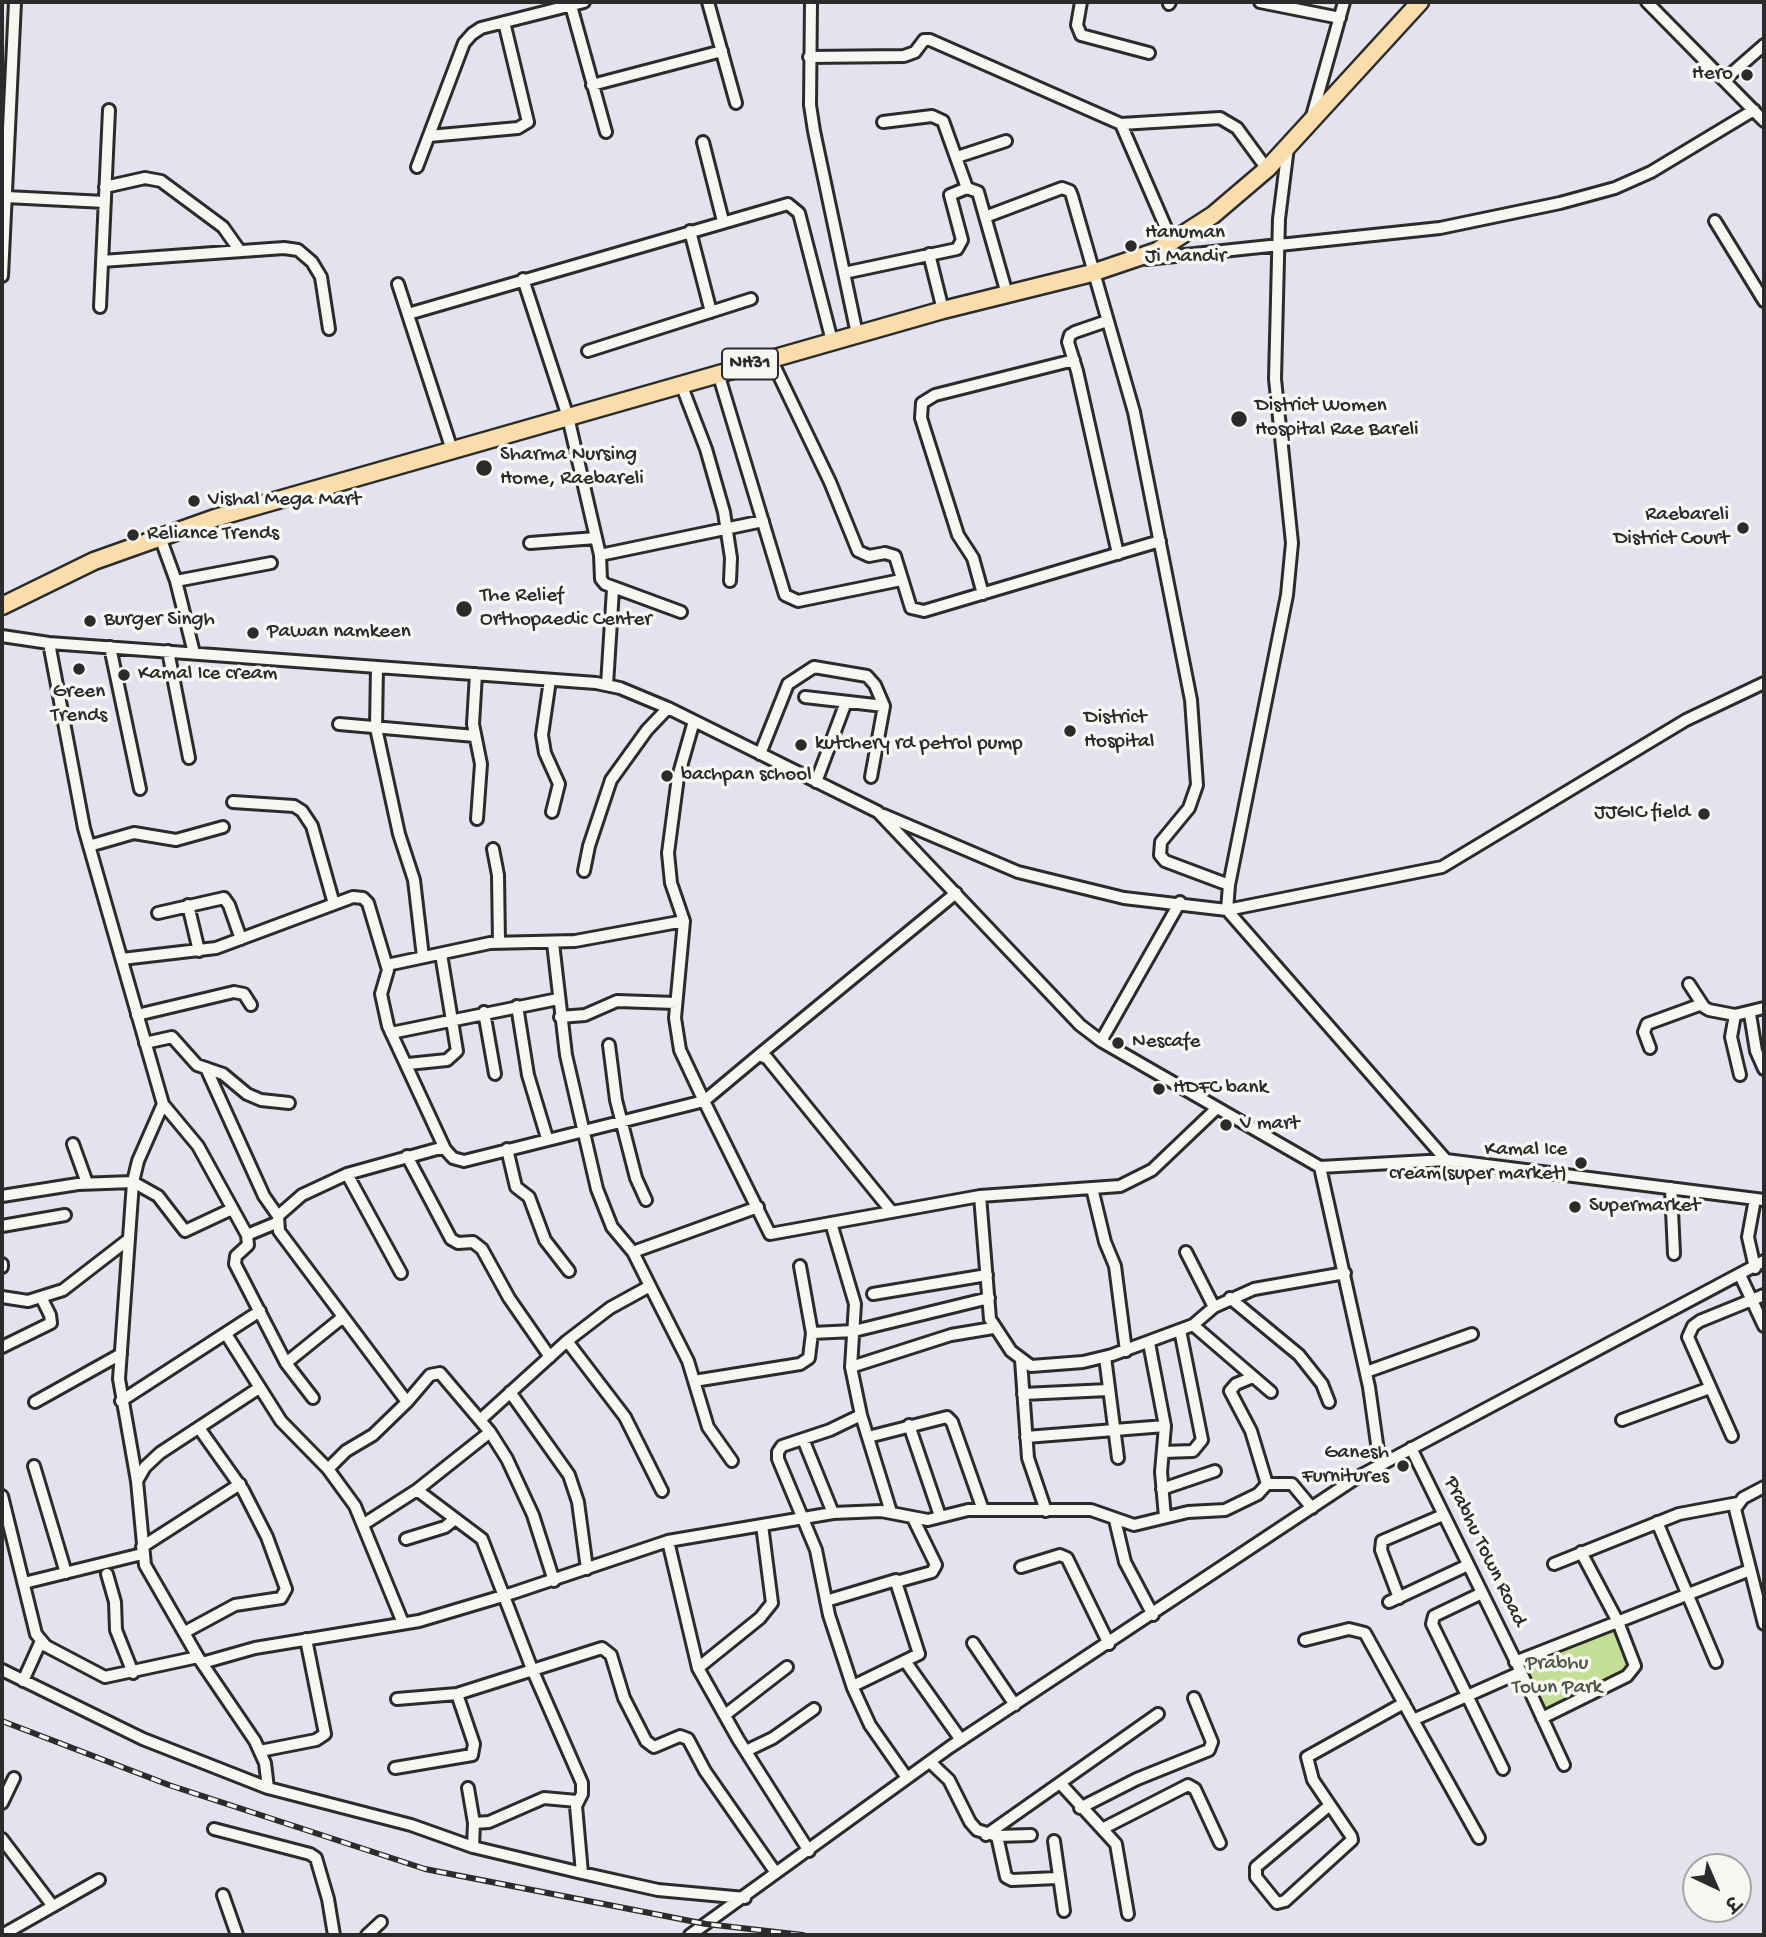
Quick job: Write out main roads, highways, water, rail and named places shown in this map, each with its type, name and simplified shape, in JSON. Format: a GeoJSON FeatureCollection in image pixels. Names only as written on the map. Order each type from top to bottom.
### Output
{"type":"FeatureCollection","features":[{"type":"Feature","properties":{"kind":"highway","name":"NH31"},"geometry":{"type":"LineString","coordinates":[[2,606],[94,561],[160,537],[718,373],[943,310],[1092,273],[1172,244],[1213,215],[1268,169],[1420,2]]}},
{"type":"Feature","properties":{"kind":"railway"},"geometry":{"type":"LineString","coordinates":[[2,1721],[169,1785],[425,1869],[706,1924],[803,1935]]}},
{"type":"Feature","properties":{"kind":"place","name":"Hero"},"geometry":{"type":"Point","coordinates":[1747,75]}},
{"type":"Feature","properties":{"kind":"place","name":"Hanuman Ji Mandir"},"geometry":{"type":"Point","coordinates":[1131,246]}},
{"type":"Feature","properties":{"kind":"place","name":"District Women Hospital Rae Bareli"},"geometry":{"type":"Point","coordinates":[1239,419]}},
{"type":"Feature","properties":{"kind":"place","name":"Sharma Nursing Home, Raebareli"},"geometry":{"type":"Point","coordinates":[484,468]}},
{"type":"Feature","properties":{"kind":"place","name":"Vishal Mega Mart"},"geometry":{"type":"Point","coordinates":[194,501]}},
{"type":"Feature","properties":{"kind":"place","name":"Raebareli District Court"},"geometry":{"type":"Point","coordinates":[1743,528]}},
{"type":"Feature","properties":{"kind":"place","name":"Reliance Trends"},"geometry":{"type":"Point","coordinates":[133,535]}},
{"type":"Feature","properties":{"kind":"place","name":"The Relief Orthopaedic Center"},"geometry":{"type":"Point","coordinates":[464,609]}},
{"type":"Feature","properties":{"kind":"place","name":"Burger Singh"},"geometry":{"type":"Point","coordinates":[90,621]}},
{"type":"Feature","properties":{"kind":"place","name":"Pawan namkeen"},"geometry":{"type":"Point","coordinates":[253,633]}},
{"type":"Feature","properties":{"kind":"place","name":"Green Trends"},"geometry":{"type":"Point","coordinates":[79,669]}},
{"type":"Feature","properties":{"kind":"place","name":"Kamal Ice cream"},"geometry":{"type":"Point","coordinates":[124,675]}},
{"type":"Feature","properties":{"kind":"place","name":"District Hospital"},"geometry":{"type":"Point","coordinates":[1070,731]}},
{"type":"Feature","properties":{"kind":"place","name":"kutchery rd petrol pump"},"geometry":{"type":"Point","coordinates":[801,745]}},
{"type":"Feature","properties":{"kind":"place","name":"bachpan school"},"geometry":{"type":"Point","coordinates":[667,776]}},
{"type":"Feature","properties":{"kind":"place","name":"JJGIC field"},"geometry":{"type":"Point","coordinates":[1704,814]}},
{"type":"Feature","properties":{"kind":"place","name":"Nescafe"},"geometry":{"type":"Point","coordinates":[1118,1043]}},
{"type":"Feature","properties":{"kind":"place","name":"HDFC bank"},"geometry":{"type":"Point","coordinates":[1159,1089]}},
{"type":"Feature","properties":{"kind":"place","name":"V mart"},"geometry":{"type":"Point","coordinates":[1226,1125]}},
{"type":"Feature","properties":{"kind":"place","name":"Kamal Ice cream(super market)"},"geometry":{"type":"Point","coordinates":[1581,1163]}},
{"type":"Feature","properties":{"kind":"place","name":"Supermarket"},"geometry":{"type":"Point","coordinates":[1575,1207]}},
{"type":"Feature","properties":{"kind":"place","name":"Ganesh Furnitures"},"geometry":{"type":"Point","coordinates":[1403,1466]}},
{"type":"Feature","properties":{"kind":"park label","name":"Prabhu Town Park"},"geometry":{"type":"Point","coordinates":[1557,1677]}}]}
